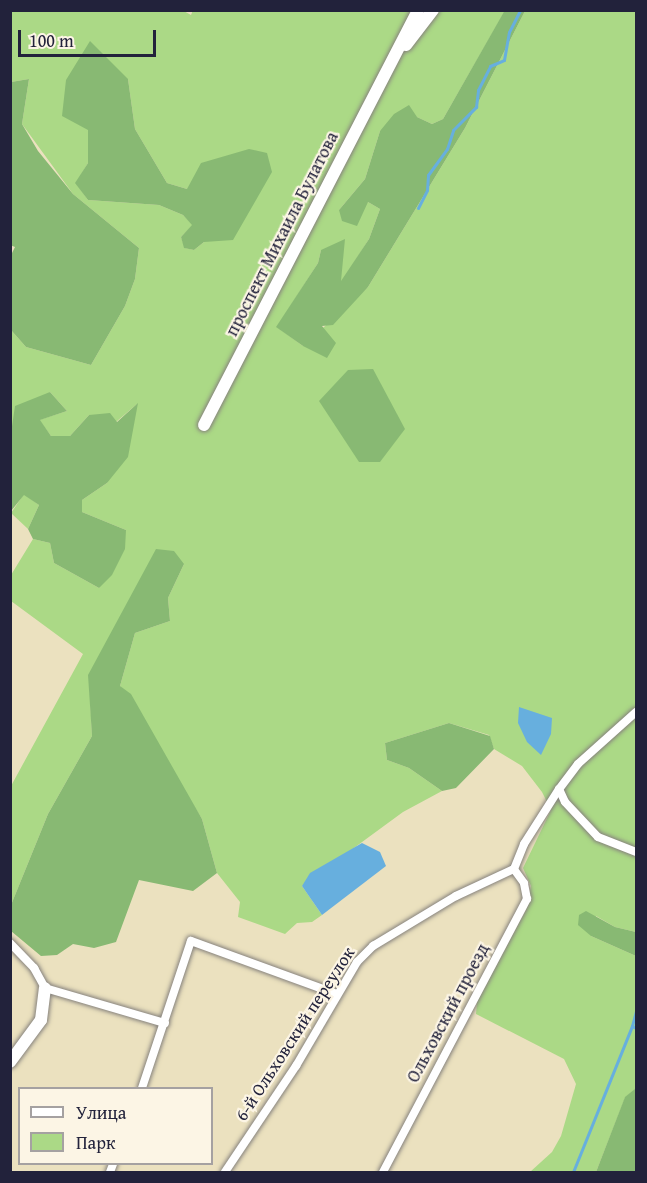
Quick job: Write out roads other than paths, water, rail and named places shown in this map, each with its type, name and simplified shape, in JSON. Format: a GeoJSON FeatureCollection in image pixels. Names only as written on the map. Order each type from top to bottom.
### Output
{"type":"FeatureCollection","features":[{"type":"Feature","properties":{"kind":"street","name":"проспект Михаила Булатова"},"geometry":{"type":"LineString","coordinates":[[204,425],[418,10]]}},
{"type":"Feature","properties":{"kind":"street","name":"проспект Михаила Булатова"},"geometry":{"type":"LineString","coordinates":[[393,59],[433,10]]}},
{"type":"Feature","properties":{"kind":"street"},"geometry":{"type":"LineString","coordinates":[[514,869],[524,844],[578,764],[636,712]]}},
{"type":"Feature","properties":{"kind":"street"},"geometry":{"type":"LineString","coordinates":[[559,789],[575,815],[598,837],[636,852]]}},
{"type":"Feature","properties":{"kind":"street","name":"6-й Ольховский переулок"},"geometry":{"type":"LineString","coordinates":[[225,1173],[296,1066],[357,962],[373,946],[456,896],[514,869]]}},
{"type":"Feature","properties":{"kind":"street","name":"Ольховский проезд"},"geometry":{"type":"LineString","coordinates":[[383,1173],[527,899],[524,883],[514,869]]}},
{"type":"Feature","properties":{"kind":"street"},"geometry":{"type":"LineString","coordinates":[[143,1087],[191,941],[337,993]]}},
{"type":"Feature","properties":{"kind":"street"},"geometry":{"type":"LineString","coordinates":[[10,943],[45,988],[165,1023]]}},
{"type":"Feature","properties":{"kind":"street"},"geometry":{"type":"LineString","coordinates":[[10,1062],[41,1020],[45,988]]}},
{"type":"Feature","properties":{"kind":"water"},"geometry":{"type":"Polygon","coordinates":[[[519,707],[552,718],[551,734],[541,755],[527,742],[518,723],[519,707]]]}},
{"type":"Feature","properties":{"kind":"water"},"geometry":{"type":"Polygon","coordinates":[[[362,843],[380,852],[386,866],[322,915],[302,886],[310,873],[362,843]]]}},
{"type":"Feature","properties":{"kind":"waterway"},"geometry":{"type":"LineString","coordinates":[[418,208],[427,190],[428,175],[447,149],[453,130],[476,107],[478,90],[490,66],[504,60],[509,32],[520,10]]}},
{"type":"Feature","properties":{"kind":"waterway"},"geometry":{"type":"LineString","coordinates":[[636,1011],[632,1026],[636,1028]]}},
{"type":"Feature","properties":{"kind":"waterway"},"geometry":{"type":"LineString","coordinates":[[573,1172],[632,1026]]}}]}
